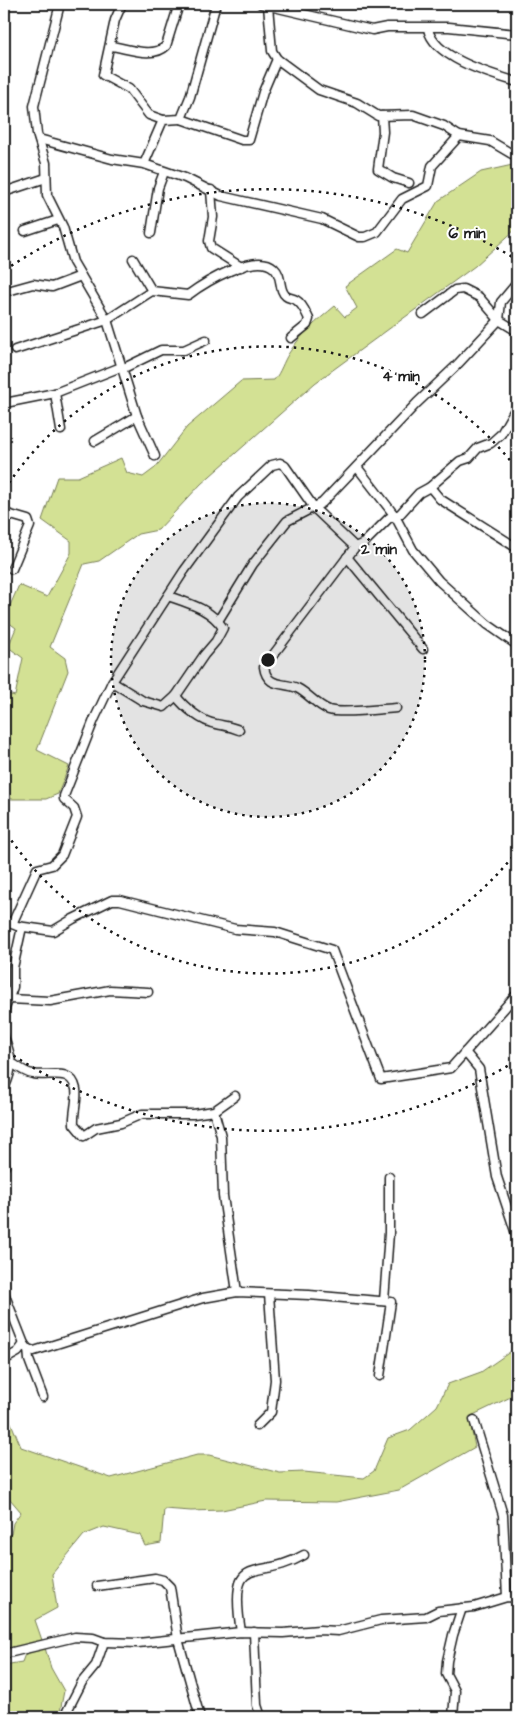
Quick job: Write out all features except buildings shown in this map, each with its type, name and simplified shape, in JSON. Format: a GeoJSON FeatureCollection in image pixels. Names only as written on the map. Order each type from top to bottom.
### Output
{"type":"FeatureCollection","features":[{"type":"Feature","properties":{"kind":"street"},"geometry":{"type":"LineString","coordinates":[[60,4],[34,106],[35,120],[46,163],[49,203],[63,227],[73,262],[106,320],[137,416],[154,456]]}},
{"type":"Feature","properties":{"kind":"street"},"geometry":{"type":"LineString","coordinates":[[122,4],[115,20],[111,46],[103,75],[129,89],[149,115],[163,120],[181,119],[242,140],[249,140],[263,92],[277,58]]}},
{"type":"Feature","properties":{"kind":"street"},"geometry":{"type":"LineString","coordinates":[[111,46],[149,52],[162,49],[166,46],[179,4]]}},
{"type":"Feature","properties":{"kind":"street"},"geometry":{"type":"LineString","coordinates":[[181,119],[190,97],[216,4]]}},
{"type":"Feature","properties":{"kind":"street"},"geometry":{"type":"LineString","coordinates":[[512,154],[490,141],[459,136],[444,126],[413,114],[382,116],[370,112],[358,102],[319,90],[277,58],[272,51],[264,5],[372,30],[387,27],[428,29],[449,27],[517,34]]}},
{"type":"Feature","properties":{"kind":"street"},"geometry":{"type":"LineString","coordinates":[[428,29],[429,36],[439,46],[463,62],[517,82]]}},
{"type":"Feature","properties":{"kind":"street"},"geometry":{"type":"LineString","coordinates":[[382,116],[383,132],[378,169],[394,178],[409,182]]}},
{"type":"Feature","properties":{"kind":"street"},"geometry":{"type":"LineString","coordinates":[[144,164],[163,120]]}},
{"type":"Feature","properties":{"kind":"street"},"geometry":{"type":"LineString","coordinates":[[39,139],[112,159],[144,164],[185,178],[221,196],[322,219],[349,234],[365,237],[377,232],[405,196],[428,186],[432,166],[459,136]]}},
{"type":"Feature","properties":{"kind":"street"},"geometry":{"type":"LineString","coordinates":[[151,232],[158,188],[164,172]]}},
{"type":"Feature","properties":{"kind":"street"},"geometry":{"type":"LineString","coordinates":[[4,192],[46,178]]}},
{"type":"Feature","properties":{"kind":"street"},"geometry":{"type":"LineString","coordinates":[[211,190],[213,217],[208,241],[211,248],[241,267]]}},
{"type":"Feature","properties":{"kind":"street"},"geometry":{"type":"LineString","coordinates":[[25,231],[58,220]]}},
{"type":"Feature","properties":{"kind":"street"},"geometry":{"type":"LineString","coordinates":[[134,258],[152,291]]}},
{"type":"Feature","properties":{"kind":"street"},"geometry":{"type":"LineString","coordinates":[[15,350],[106,320],[152,291],[188,295],[200,286],[252,262],[270,264],[280,276],[286,297],[300,303],[309,319],[307,324],[291,338]]}},
{"type":"Feature","properties":{"kind":"street"},"geometry":{"type":"LineString","coordinates":[[4,292],[33,284],[52,287],[81,276]]}},
{"type":"Feature","properties":{"kind":"street"},"geometry":{"type":"LineString","coordinates":[[218,621],[253,564],[287,521],[315,509],[358,467],[498,320],[501,302],[517,283]]}},
{"type":"Feature","properties":{"kind":"street"},"geometry":{"type":"LineString","coordinates":[[423,314],[456,290],[463,289],[479,297],[498,320],[517,331]]}},
{"type":"Feature","properties":{"kind":"street"},"geometry":{"type":"LineString","coordinates":[[10,402],[55,393],[162,350],[184,350],[206,340]]}},
{"type":"Feature","properties":{"kind":"street"},"geometry":{"type":"LineString","coordinates":[[55,393],[61,430]]}},
{"type":"Feature","properties":{"kind":"street"},"geometry":{"type":"LineString","coordinates":[[396,708],[331,710],[317,704],[295,688],[274,684],[265,674],[264,667],[355,547],[364,543],[389,518],[395,516],[420,493],[460,462],[469,458],[478,448],[491,443],[502,434],[517,406]]}},
{"type":"Feature","properties":{"kind":"street"},"geometry":{"type":"LineString","coordinates":[[95,441],[137,416]]}},
{"type":"Feature","properties":{"kind":"street"},"geometry":{"type":"LineString","coordinates":[[12,924],[37,869],[52,864],[64,852],[77,817],[74,808],[64,800],[64,796],[91,728],[112,682],[168,596],[238,497],[272,465],[280,464],[285,466],[315,509],[355,547]]}},
{"type":"Feature","properties":{"kind":"street"},"geometry":{"type":"LineString","coordinates":[[358,467],[395,516],[413,550],[439,581],[487,624],[517,645]]}},
{"type":"Feature","properties":{"kind":"street"},"geometry":{"type":"LineString","coordinates":[[430,487],[440,499],[517,548]]}},
{"type":"Feature","properties":{"kind":"street"},"geometry":{"type":"LineString","coordinates":[[4,513],[28,520],[30,526],[12,570]]}},
{"type":"Feature","properties":{"kind":"street"},"geometry":{"type":"LineString","coordinates":[[347,557],[424,649]]}},
{"type":"Feature","properties":{"kind":"street"},"geometry":{"type":"LineString","coordinates":[[112,682],[143,701],[164,707],[176,696],[220,635],[223,628],[218,621],[198,607],[168,596]]}},
{"type":"Feature","properties":{"kind":"street"},"geometry":{"type":"LineString","coordinates":[[176,696],[180,702],[207,721],[228,725],[239,730]]}},
{"type":"Feature","properties":{"kind":"street"},"geometry":{"type":"LineString","coordinates":[[4,920],[22,927],[56,931],[74,918],[112,900],[120,900],[235,929],[275,932],[332,950],[381,1079],[451,1068],[517,994]]}},
{"type":"Feature","properties":{"kind":"street"},"geometry":{"type":"LineString","coordinates":[[4,1011],[13,987],[15,956],[22,927]]}},
{"type":"Feature","properties":{"kind":"street"},"geometry":{"type":"LineString","coordinates":[[9,999],[50,1001],[110,990],[148,992]]}},
{"type":"Feature","properties":{"kind":"street"},"geometry":{"type":"LineString","coordinates":[[4,1037],[13,1068],[4,1088]]}},
{"type":"Feature","properties":{"kind":"street"},"geometry":{"type":"LineString","coordinates":[[466,1052],[479,1069],[497,1177],[517,1237]]}},
{"type":"Feature","properties":{"kind":"street"},"geometry":{"type":"LineString","coordinates":[[12,1063],[33,1075],[55,1073],[62,1074],[70,1080],[76,1090],[74,1124],[84,1136],[96,1128],[122,1123],[142,1114],[193,1114],[214,1111],[235,1096]]}},
{"type":"Feature","properties":{"kind":"street"},"geometry":{"type":"LineString","coordinates":[[214,1111],[220,1136],[222,1188],[237,1292]]}},
{"type":"Feature","properties":{"kind":"street"},"geometry":{"type":"LineString","coordinates":[[384,1301],[389,1233],[389,1177]]}},
{"type":"Feature","properties":{"kind":"street"},"geometry":{"type":"LineString","coordinates":[[26,1347],[34,1351],[203,1298],[237,1292],[384,1301],[391,1302],[380,1376]]}},
{"type":"Feature","properties":{"kind":"street"},"geometry":{"type":"LineString","coordinates":[[4,1293],[26,1347],[43,1397]]}},
{"type":"Feature","properties":{"kind":"street"},"geometry":{"type":"LineString","coordinates":[[257,1426],[271,1412],[275,1380],[269,1294]]}},
{"type":"Feature","properties":{"kind":"street"},"geometry":{"type":"LineString","coordinates":[[4,1360],[26,1347]]}},
{"type":"Feature","properties":{"kind":"street"},"geometry":{"type":"LineString","coordinates":[[474,1420],[502,1514],[508,1597]]}},
{"type":"Feature","properties":{"kind":"street"},"geometry":{"type":"LineString","coordinates":[[240,1632],[236,1602],[238,1585],[245,1575],[255,1569],[292,1562],[304,1555]]}},
{"type":"Feature","properties":{"kind":"street"},"geometry":{"type":"LineString","coordinates":[[97,1586],[155,1578],[163,1580],[170,1587],[178,1639],[200,1717]]}},
{"type":"Feature","properties":{"kind":"street"},"geometry":{"type":"LineString","coordinates":[[4,1654],[75,1637],[94,1638],[104,1642],[138,1644],[240,1632],[338,1631],[382,1620],[426,1617],[438,1611],[462,1608],[508,1597],[517,1598]]}},
{"type":"Feature","properties":{"kind":"street"},"geometry":{"type":"LineString","coordinates":[[453,1717],[455,1691],[446,1674],[447,1661],[462,1608]]}},
{"type":"Feature","properties":{"kind":"street"},"geometry":{"type":"LineString","coordinates":[[254,1632],[257,1705],[261,1717]]}},
{"type":"Feature","properties":{"kind":"street"},"geometry":{"type":"LineString","coordinates":[[64,1717],[82,1682],[96,1665],[104,1642]]}},
{"type":"Feature","properties":{"kind":"green space"},"geometry":{"type":"Polygon","coordinates":[[[517,164],[517,228],[475,266],[315,383],[201,484],[158,530],[138,534],[99,561],[84,564],[50,647],[65,658],[68,671],[37,750],[69,766],[58,794],[46,799],[4,799],[4,693],[15,696],[23,658],[8,647],[16,628],[4,619],[19,585],[47,597],[71,553],[71,541],[42,520],[57,477],[78,477],[121,458],[127,473],[143,477],[155,468],[187,427],[241,381],[274,380],[289,353],[299,340],[335,306],[345,317],[357,308],[345,286],[397,249],[407,253],[438,201],[481,172],[517,164]]]}},
{"type":"Feature","properties":{"kind":"green space"},"geometry":{"type":"Polygon","coordinates":[[[517,1347],[517,1394],[469,1417],[475,1447],[399,1490],[336,1502],[266,1501],[222,1510],[191,1511],[164,1509],[161,1543],[145,1546],[140,1535],[104,1527],[84,1535],[52,1574],[57,1608],[35,1620],[43,1643],[4,1652],[4,1537],[11,1534],[13,1523],[21,1512],[4,1492],[4,1406],[21,1447],[111,1478],[197,1455],[209,1455],[280,1473],[304,1472],[364,1478],[374,1471],[388,1438],[410,1430],[437,1406],[448,1384],[481,1372],[517,1347]]]}},
{"type":"Feature","properties":{"kind":"green space"},"geometry":{"type":"Polygon","coordinates":[[[45,1648],[51,1668],[64,1691],[59,1717],[4,1717],[4,1665],[22,1662],[25,1654],[45,1648]]]}}]}
